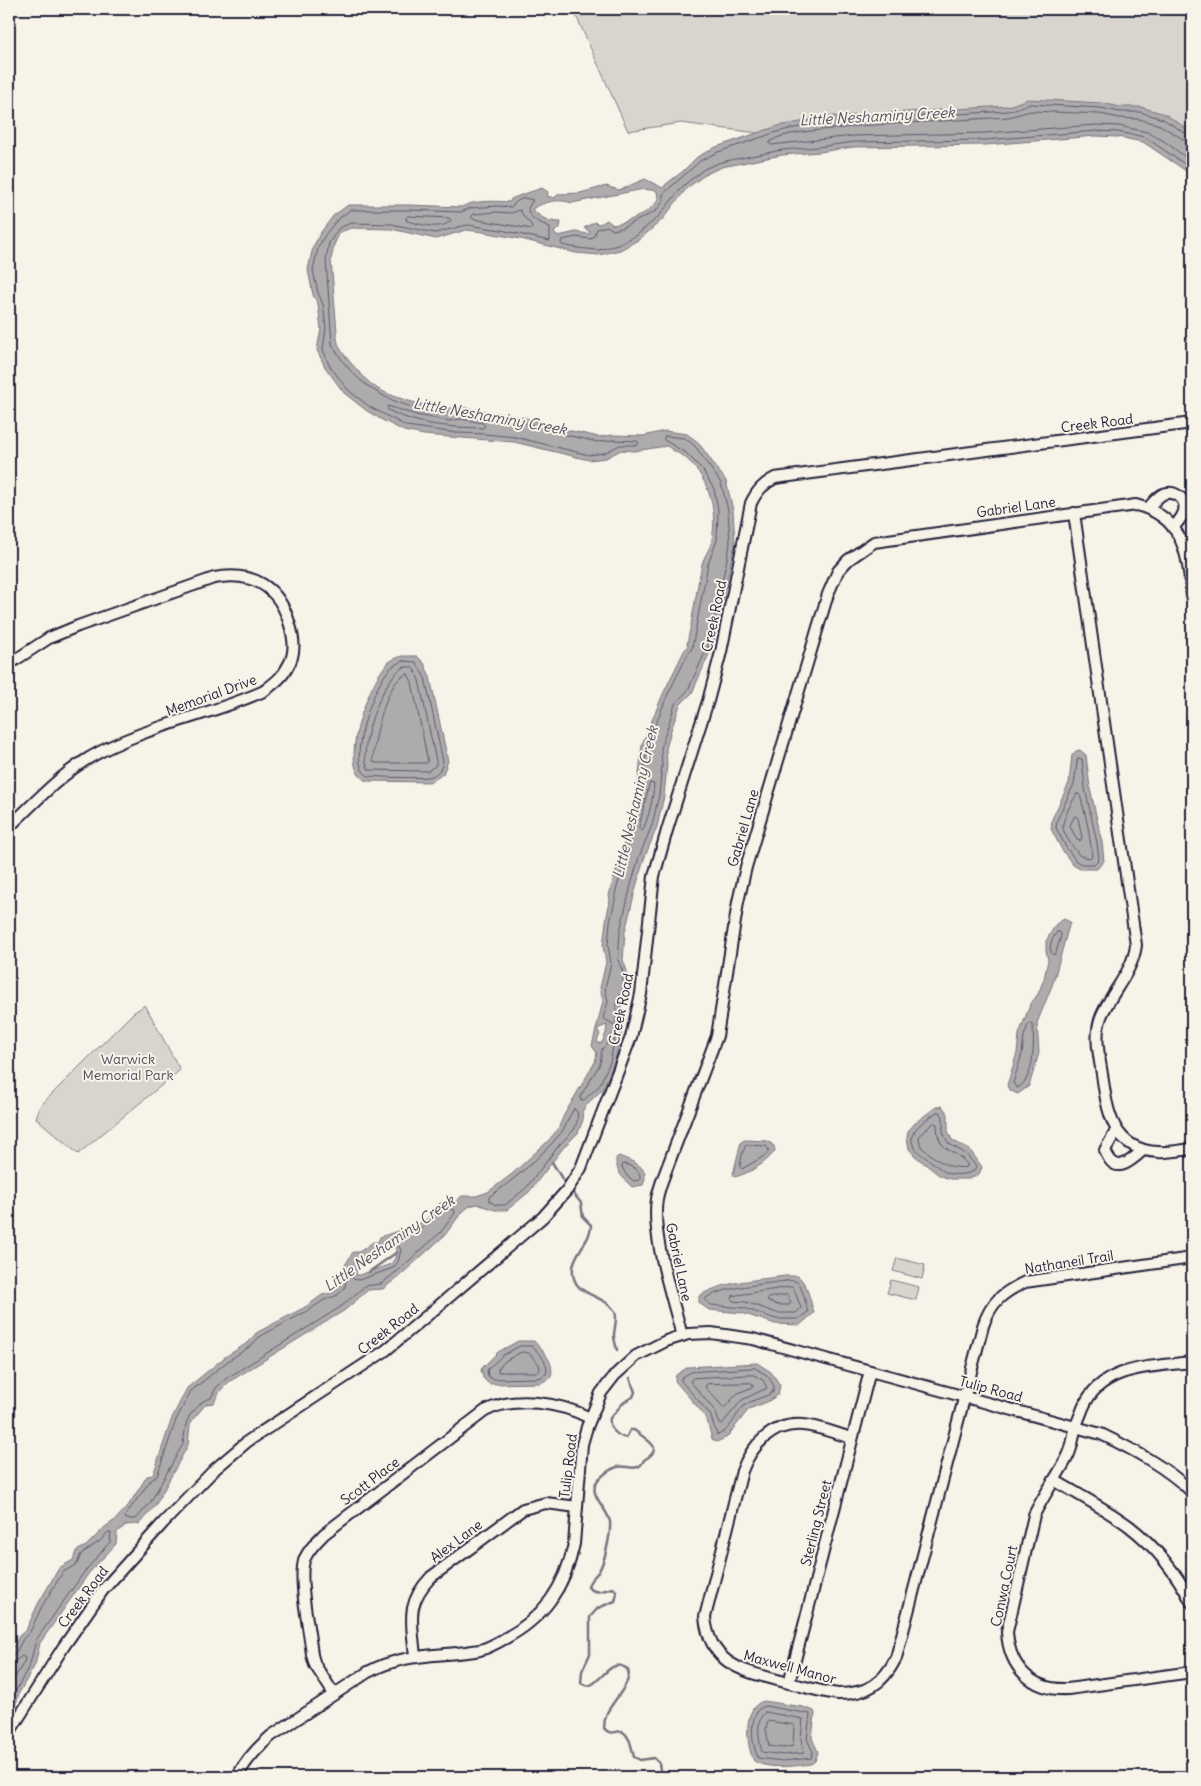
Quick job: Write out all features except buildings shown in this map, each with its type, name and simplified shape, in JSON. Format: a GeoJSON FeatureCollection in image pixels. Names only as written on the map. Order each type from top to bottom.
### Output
{"type":"FeatureCollection","features":[{"type":"Feature","properties":{"kind":"street","name":"Creek Road"},"geometry":{"type":"LineString","coordinates":[[9,1733],[64,1646],[103,1590],[215,1468],[248,1441],[384,1351],[543,1217],[567,1190],[576,1176],[592,1142],[631,1037],[641,994],[654,876],[708,701],[721,652],[752,503],[756,493],[769,481],[782,477],[1192,423]]}},
{"type":"Feature","properties":{"kind":"street"},"geometry":{"type":"LineString","coordinates":[[1173,528],[1184,510],[1184,502],[1180,496],[1173,493],[1163,494],[1148,508],[1169,523],[1182,542],[1187,555],[1192,595]]}},
{"type":"Feature","properties":{"kind":"street","name":"Gabriel Lane"},"geometry":{"type":"LineString","coordinates":[[682,1336],[659,1247],[656,1200],[717,1036],[738,902],[746,867],[825,603],[838,571],[848,560],[874,542],[1136,505],[1148,508]]}},
{"type":"Feature","properties":{"kind":"street","name":"Gabriel Lane"},"geometry":{"type":"LineString","coordinates":[[1074,513],[1136,945],[1132,964],[1102,1016],[1098,1028],[1097,1041],[1105,1101],[1116,1131]]}},
{"type":"Feature","properties":{"kind":"street","name":"Memorial Drive"},"geometry":{"type":"LineString","coordinates":[[9,664],[50,638],[78,626],[214,578],[231,575],[244,576],[274,592],[281,603],[293,636],[293,653],[288,666],[278,680],[264,691],[125,740],[89,758],[58,781],[9,827]]}},
{"type":"Feature","properties":{"kind":"street"},"geometry":{"type":"LineString","coordinates":[[1143,1150],[1124,1165],[1115,1164],[1108,1159],[1105,1150],[1116,1131],[1125,1140],[1143,1150],[1160,1152],[1192,1149]]}},
{"type":"Feature","properties":{"kind":"street","name":"Nathaneil Trail"},"geometry":{"type":"LineString","coordinates":[[965,1397],[987,1314],[996,1300],[1009,1290],[1025,1282],[1192,1258]]}},
{"type":"Feature","properties":{"kind":"street","name":"Tulip Road"},"geometry":{"type":"LineString","coordinates":[[237,1777],[246,1761],[271,1736],[384,1663],[415,1656],[482,1649],[512,1636],[533,1620],[559,1589],[568,1569],[574,1544],[582,1444],[590,1418],[601,1393],[624,1365],[650,1348],[682,1336],[699,1333],[753,1339],[1076,1426],[1101,1434],[1147,1457],[1192,1492]]}},
{"type":"Feature","properties":{"kind":"street","name":"Conwa Court"},"geometry":{"type":"LineString","coordinates":[[1192,1362],[1124,1371],[1105,1380],[1092,1393],[1084,1406],[1076,1426],[1069,1455],[1034,1515],[1008,1624],[1009,1650],[1017,1666],[1026,1677],[1059,1690],[1192,1672]]}},
{"type":"Feature","properties":{"kind":"street","name":"Sterling Street"},"geometry":{"type":"LineString","coordinates":[[789,1683],[870,1371]]}},
{"type":"Feature","properties":{"kind":"street","name":"Maxwell Manor"},"geometry":{"type":"LineString","coordinates":[[852,1438],[803,1425],[795,1425],[769,1434],[756,1445],[747,1458],[742,1471],[705,1617],[708,1634],[719,1654],[730,1664],[742,1670],[789,1683],[830,1693],[849,1694],[871,1688],[889,1672],[896,1658],[965,1397]]}},
{"type":"Feature","properties":{"kind":"street","name":"Scott Place"},"geometry":{"type":"LineString","coordinates":[[334,1694],[318,1669],[312,1655],[302,1576],[304,1560],[312,1546],[324,1534],[485,1411],[493,1407],[521,1402],[562,1406],[590,1418]]}},
{"type":"Feature","properties":{"kind":"street"},"geometry":{"type":"LineString","coordinates":[[1054,1480],[1117,1518],[1137,1533],[1170,1568],[1192,1603]]}},
{"type":"Feature","properties":{"kind":"street","name":"Alex Lane"},"geometry":{"type":"LineString","coordinates":[[415,1656],[413,1604],[420,1590],[431,1577],[523,1509],[546,1503],[577,1507]]}},
{"type":"Feature","properties":{"kind":"green space"},"geometry":{"type":"Polygon","coordinates":[[[573,9],[1192,9],[1192,149],[1109,110],[765,134],[681,123],[628,131],[573,9]]]}},
{"type":"Feature","properties":{"kind":"green space","name":"Warwick Memorial Park"},"geometry":{"type":"Polygon","coordinates":[[[145,1005],[180,1070],[78,1154],[36,1118],[40,1106],[133,1013],[145,1005]]]}},
{"type":"Feature","properties":{"kind":"green space"},"geometry":{"type":"Polygon","coordinates":[[[897,1258],[925,1265],[922,1279],[893,1271],[897,1258]]]}},
{"type":"Feature","properties":{"kind":"green space"},"geometry":{"type":"Polygon","coordinates":[[[891,1280],[919,1287],[916,1300],[887,1293],[891,1280]]]}},
{"type":"Feature","properties":{"kind":"water"},"geometry":{"type":"Polygon","coordinates":[[[1028,99],[1141,107],[1165,114],[1192,132],[1192,175],[1143,142],[1117,137],[1096,136],[985,145],[854,147],[782,155],[722,167],[706,174],[687,188],[662,220],[640,239],[620,250],[599,255],[576,253],[521,239],[466,230],[436,239],[391,229],[351,228],[340,232],[334,245],[331,260],[337,341],[342,352],[350,362],[378,389],[419,404],[442,408],[460,407],[526,418],[599,437],[613,435],[643,436],[665,431],[687,434],[698,442],[726,481],[733,510],[735,544],[713,645],[692,693],[680,705],[671,730],[666,749],[667,765],[664,796],[657,827],[644,859],[625,932],[623,960],[627,971],[628,989],[621,1005],[621,1036],[614,1063],[603,1089],[587,1104],[582,1112],[583,1120],[578,1133],[564,1147],[529,1192],[507,1210],[495,1210],[477,1204],[470,1206],[462,1212],[445,1235],[383,1289],[368,1290],[345,1310],[229,1382],[220,1391],[214,1403],[206,1404],[190,1425],[188,1445],[155,1506],[139,1524],[126,1525],[117,1532],[116,1544],[89,1573],[40,1643],[35,1665],[19,1693],[17,1701],[9,1712],[9,1655],[19,1636],[26,1630],[38,1604],[59,1568],[73,1560],[76,1551],[86,1546],[115,1520],[128,1506],[147,1476],[153,1475],[172,1418],[187,1388],[225,1357],[249,1342],[256,1333],[307,1306],[322,1295],[335,1292],[340,1285],[341,1272],[353,1252],[359,1252],[373,1242],[378,1242],[380,1237],[424,1222],[440,1203],[453,1204],[462,1196],[476,1196],[488,1192],[512,1174],[548,1141],[558,1129],[564,1115],[595,1062],[597,1053],[592,1046],[603,1001],[600,988],[606,962],[603,946],[610,900],[609,895],[638,785],[642,744],[663,694],[688,646],[702,564],[711,542],[714,528],[712,505],[705,483],[692,464],[667,446],[634,451],[621,450],[606,458],[589,460],[514,442],[424,435],[404,431],[367,411],[344,393],[325,367],[317,350],[321,329],[318,304],[313,295],[308,270],[313,247],[321,232],[333,216],[348,205],[462,207],[478,202],[510,202],[511,199],[542,188],[548,192],[547,196],[554,198],[559,194],[580,193],[606,186],[619,190],[645,179],[663,188],[697,157],[716,147],[778,126],[834,116],[841,118],[856,115],[1008,106],[1028,99]],[[644,189],[572,203],[562,201],[551,202],[541,204],[532,209],[545,219],[561,222],[560,228],[554,234],[558,236],[576,232],[589,234],[590,232],[584,228],[595,222],[597,224],[607,220],[613,225],[619,224],[650,209],[658,200],[657,191],[644,189]],[[607,1025],[597,1029],[600,1034],[597,1041],[602,1043],[607,1025]],[[393,1245],[379,1250],[358,1262],[356,1275],[391,1264],[395,1258],[396,1249],[393,1245]]]}},
{"type":"Feature","properties":{"kind":"water"},"geometry":{"type":"Polygon","coordinates":[[[402,656],[417,656],[424,663],[430,677],[448,761],[443,774],[431,782],[367,781],[358,773],[354,760],[359,724],[365,704],[381,672],[390,662],[402,656]]]}},
{"type":"Feature","properties":{"kind":"water"},"geometry":{"type":"Polygon","coordinates":[[[1080,750],[1086,755],[1090,788],[1102,842],[1104,861],[1097,869],[1080,869],[1073,865],[1062,850],[1051,829],[1052,819],[1069,783],[1072,755],[1080,750]]]}},
{"type":"Feature","properties":{"kind":"water"},"geometry":{"type":"Polygon","coordinates":[[[1064,919],[1070,922],[1053,983],[1037,1023],[1039,1053],[1029,1086],[1018,1094],[1011,1091],[1007,1085],[1017,1053],[1019,1034],[1030,1005],[1038,994],[1044,979],[1048,960],[1046,941],[1056,924],[1064,919]]]}},
{"type":"Feature","properties":{"kind":"water"},"geometry":{"type":"Polygon","coordinates":[[[942,1106],[948,1114],[948,1131],[952,1140],[970,1150],[982,1167],[979,1174],[969,1179],[950,1179],[939,1175],[909,1149],[908,1131],[916,1122],[936,1107],[942,1106]]]}},
{"type":"Feature","properties":{"kind":"water"},"geometry":{"type":"Polygon","coordinates":[[[745,1140],[768,1141],[774,1146],[775,1151],[757,1167],[735,1177],[733,1174],[741,1142],[745,1140]]]}},
{"type":"Feature","properties":{"kind":"water"},"geometry":{"type":"Polygon","coordinates":[[[619,1156],[643,1169],[645,1179],[643,1185],[632,1187],[623,1177],[618,1170],[616,1162],[616,1158],[619,1156]]]}},
{"type":"Feature","properties":{"kind":"water"},"geometry":{"type":"Polygon","coordinates":[[[785,1276],[798,1276],[810,1298],[814,1313],[800,1325],[775,1324],[742,1313],[709,1310],[699,1303],[699,1296],[719,1287],[785,1276]]]}},
{"type":"Feature","properties":{"kind":"water"},"geometry":{"type":"Polygon","coordinates":[[[518,1341],[534,1341],[550,1361],[551,1377],[541,1383],[489,1384],[483,1378],[481,1369],[498,1352],[518,1341]]]}},
{"type":"Feature","properties":{"kind":"water"},"geometry":{"type":"Polygon","coordinates":[[[757,1363],[771,1372],[780,1385],[778,1395],[767,1402],[749,1409],[727,1437],[717,1442],[712,1439],[706,1417],[675,1381],[676,1375],[688,1367],[757,1363]]]}},
{"type":"Feature","properties":{"kind":"water"},"geometry":{"type":"Polygon","coordinates":[[[764,1701],[803,1707],[814,1711],[812,1738],[818,1752],[815,1761],[811,1764],[782,1767],[767,1766],[754,1761],[749,1746],[749,1718],[757,1704],[764,1701]]]}},
{"type":"Feature","properties":{"kind":"waterway"},"geometry":{"type":"LineString","coordinates":[[552,1162],[564,1182]]}},
{"type":"Feature","properties":{"kind":"waterway"},"geometry":{"type":"LineString","coordinates":[[573,1193],[581,1203],[583,1217],[591,1225],[588,1236],[574,1261],[573,1277],[582,1290],[603,1301],[615,1312],[614,1337],[617,1350]]}},
{"type":"Feature","properties":{"kind":"waterway","name":"Little Neshaminy Creek"},"geometry":{"type":"LineString","coordinates":[[369,1272],[397,1252]]}},
{"type":"Feature","properties":{"kind":"waterway"},"geometry":{"type":"LineString","coordinates":[[630,1378],[635,1392],[633,1397],[625,1401],[610,1418],[610,1425],[616,1433],[626,1438],[630,1430],[634,1430],[652,1444],[654,1452],[639,1467],[620,1466],[612,1469],[600,1478],[595,1485],[596,1496],[608,1517],[610,1527],[609,1540],[599,1571],[588,1587],[594,1591],[613,1588],[617,1595],[615,1601],[598,1608],[590,1617],[590,1654],[582,1671],[581,1683],[592,1684],[612,1667],[624,1667],[628,1671],[627,1682],[607,1713],[604,1728],[610,1732],[622,1731],[625,1733],[630,1742],[634,1757],[640,1760],[654,1758],[659,1763],[661,1777]]}}]}
